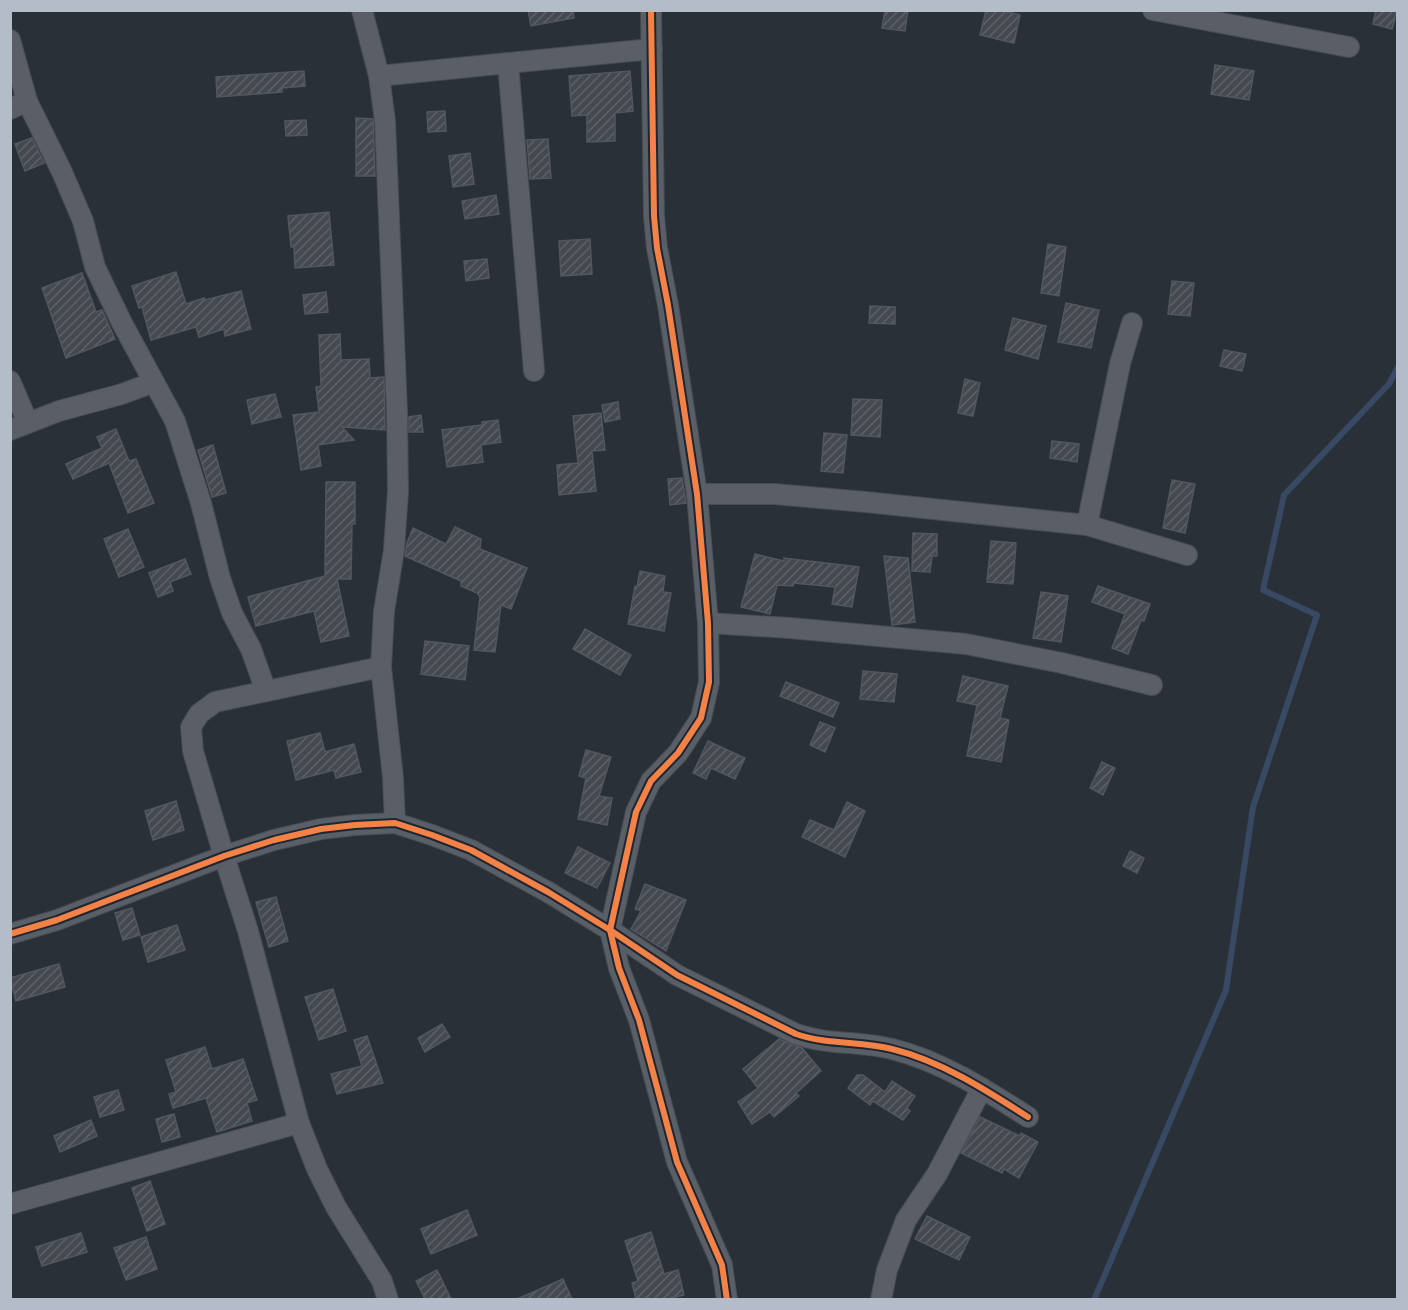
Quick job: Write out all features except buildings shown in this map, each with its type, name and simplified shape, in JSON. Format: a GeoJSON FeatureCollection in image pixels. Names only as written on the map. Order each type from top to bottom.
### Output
{"type":"FeatureCollection","features":[{"type":"Feature","properties":{"kind":"street"},"geometry":{"type":"LineString","coordinates":[[362,10],[379,76],[385,121],[397,412],[398,490],[394,550],[384,611],[381,667],[393,778],[395,823]]}},
{"type":"Feature","properties":{"kind":"street"},"geometry":{"type":"LineString","coordinates":[[651,10],[654,204],[657,249],[669,305],[697,494],[708,623],[709,682],[700,718],[678,753],[651,781],[636,812],[610,930],[619,968],[639,1020],[677,1162],[722,1264],[727,1299]]}},
{"type":"Feature","properties":{"kind":"street"},"geometry":{"type":"LineString","coordinates":[[1153,10],[1349,47]]}},
{"type":"Feature","properties":{"kind":"street"},"geometry":{"type":"LineString","coordinates":[[10,40],[19,105],[62,172],[83,221],[95,267],[122,324],[175,421],[201,503],[223,587],[232,613],[251,649],[266,691]]}},
{"type":"Feature","properties":{"kind":"street"},"geometry":{"type":"LineString","coordinates":[[379,76],[652,49]]}},
{"type":"Feature","properties":{"kind":"street"},"geometry":{"type":"LineString","coordinates":[[508,63],[534,371]]}},
{"type":"Feature","properties":{"kind":"street"},"geometry":{"type":"LineString","coordinates":[[1087,525],[1120,364],[1132,323]]}},
{"type":"Feature","properties":{"kind":"street"},"geometry":{"type":"LineString","coordinates":[[10,381],[19,426],[59,411],[122,394],[154,382]]}},
{"type":"Feature","properties":{"kind":"street"},"geometry":{"type":"LineString","coordinates":[[697,494],[785,495],[1087,525],[1187,555]]}},
{"type":"Feature","properties":{"kind":"street"},"geometry":{"type":"LineString","coordinates":[[708,623],[966,644],[1062,663],[1152,686]]}},
{"type":"Feature","properties":{"kind":"street"},"geometry":{"type":"LineString","coordinates":[[381,667],[215,702],[199,714],[191,727],[193,751],[249,931],[300,1123],[317,1169],[331,1197],[382,1281],[388,1299]]}},
{"type":"Feature","properties":{"kind":"street"},"geometry":{"type":"LineString","coordinates":[[10,934],[274,840],[356,825],[395,823],[471,850],[548,892],[677,975],[796,1034],[816,1041],[891,1048],[926,1060],[982,1088],[1028,1117]]}},
{"type":"Feature","properties":{"kind":"street"},"geometry":{"type":"LineString","coordinates":[[881,1299],[887,1270],[906,1220],[937,1174],[982,1088]]}},
{"type":"Feature","properties":{"kind":"street"},"geometry":{"type":"LineString","coordinates":[[10,1204],[300,1123]]}},
{"type":"Feature","properties":{"kind":"waterway"},"geometry":{"type":"LineString","coordinates":[[1094,1300],[1226,990],[1253,807],[1317,615],[1263,590],[1284,495],[1389,384],[1398,367]]}},
{"type":"Feature","properties":{"kind":"cycle path"},"geometry":{"type":"LineString","coordinates":[[651,10],[654,216],[657,248],[697,494],[708,623],[709,682],[701,718],[678,753],[651,781],[636,812],[610,930],[619,968],[639,1020],[677,1162],[722,1265],[727,1300]]}},
{"type":"Feature","properties":{"kind":"cycle path"},"geometry":{"type":"LineString","coordinates":[[10,934],[57,920],[224,856],[274,840],[321,829],[395,823],[471,850],[548,892],[677,975],[796,1034],[820,1040],[892,1049],[910,1054],[963,1077],[1028,1117]]}}]}
